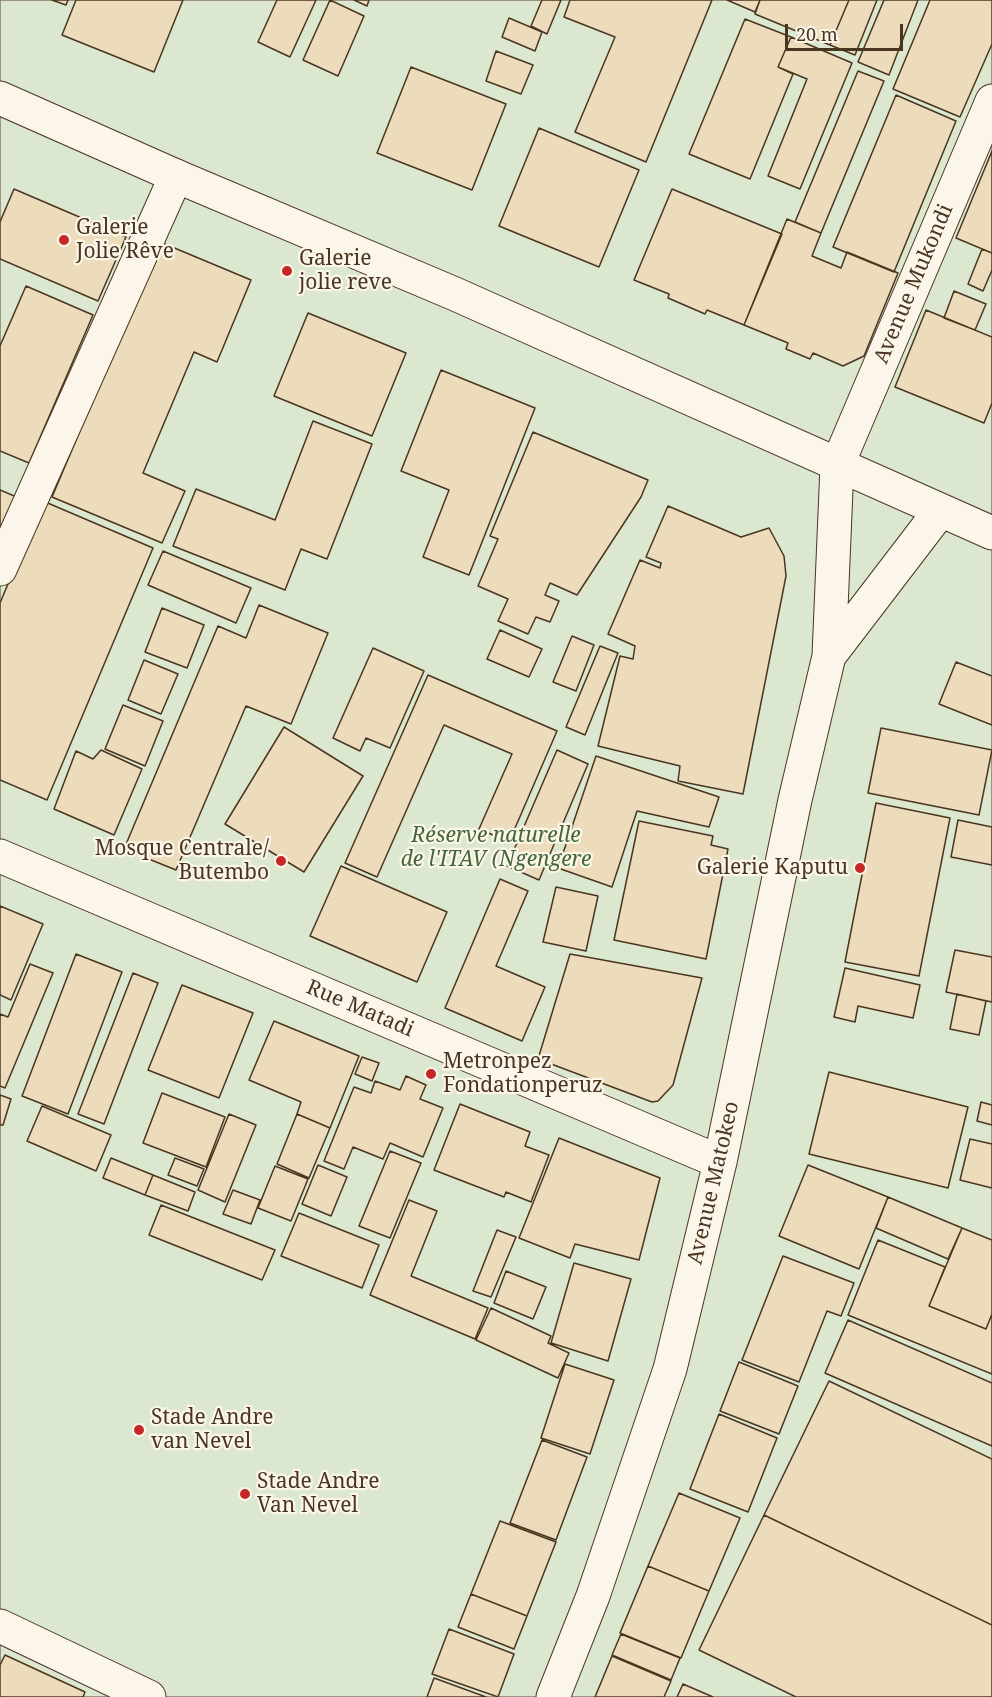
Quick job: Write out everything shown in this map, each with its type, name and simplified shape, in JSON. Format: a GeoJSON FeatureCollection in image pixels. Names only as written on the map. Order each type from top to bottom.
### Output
{"type":"FeatureCollection","features":[{"type":"Feature","properties":{"kind":"main road"},"geometry":{"type":"LineString","coordinates":[[0,98],[176,176],[455,294],[837,466],[992,533]]}},
{"type":"Feature","properties":{"kind":"main road","name":"Avenue Mukondi"},"geometry":{"type":"LineString","coordinates":[[837,466],[992,101]]}},
{"type":"Feature","properties":{"kind":"main road"},"geometry":{"type":"LineString","coordinates":[[0,569],[176,176]]}},
{"type":"Feature","properties":{"kind":"main road"},"geometry":{"type":"LineString","coordinates":[[828,656],[837,466]]}},
{"type":"Feature","properties":{"kind":"main road"},"geometry":{"type":"LineString","coordinates":[[828,656],[940,511]]}},
{"type":"Feature","properties":{"kind":"main road","name":"Avenue Matokeo"},"geometry":{"type":"LineString","coordinates":[[553,1697],[593,1596],[670,1369],[720,1162],[795,800],[828,656]]}},
{"type":"Feature","properties":{"kind":"main road","name":"Rue Matadi"},"geometry":{"type":"LineString","coordinates":[[0,856],[720,1162]]}},
{"type":"Feature","properties":{"kind":"main road"},"geometry":{"type":"LineString","coordinates":[[0,1626],[149,1697]]}},
{"type":"Feature","properties":{"kind":"green space","name":"Réserve naturelle de l'ITAV (Ngengere"},"geometry":{"type":"Polygon","coordinates":[[[0,0],[992,0],[992,1697],[0,1697],[0,0]]]}},
{"type":"Feature","properties":{"kind":"building"},"geometry":{"type":"Polygon","coordinates":[[[52,0],[68,0],[66,5],[52,0]]]}},
{"type":"Feature","properties":{"kind":"building"},"geometry":{"type":"Polygon","coordinates":[[[76,0],[183,0],[154,72],[62,35],[76,0]]]}},
{"type":"Feature","properties":{"kind":"building"},"geometry":{"type":"Polygon","coordinates":[[[277,0],[316,0],[290,57],[258,42],[277,0]]]}},
{"type":"Feature","properties":{"kind":"building"},"geometry":{"type":"Polygon","coordinates":[[[330,0],[364,16],[338,76],[303,60],[330,0]]]}},
{"type":"Feature","properties":{"kind":"building"},"geometry":{"type":"Polygon","coordinates":[[[354,0],[369,0],[367,6],[354,0]]]}},
{"type":"Feature","properties":{"kind":"building"},"geometry":{"type":"Polygon","coordinates":[[[542,0],[561,0],[547,34],[531,26],[542,0]]]}},
{"type":"Feature","properties":{"kind":"building"},"geometry":{"type":"Polygon","coordinates":[[[570,0],[712,0],[646,162],[575,132],[615,37],[564,17],[570,0]]]}},
{"type":"Feature","properties":{"kind":"building"},"geometry":{"type":"Polygon","coordinates":[[[727,0],[760,0],[755,12],[727,0]]]}},
{"type":"Feature","properties":{"kind":"building"},"geometry":{"type":"Polygon","coordinates":[[[760,0],[849,0],[830,45],[755,14],[760,0]]]}},
{"type":"Feature","properties":{"kind":"building"},"geometry":{"type":"Polygon","coordinates":[[[849,0],[877,0],[855,55],[830,45],[849,0]]]}},
{"type":"Feature","properties":{"kind":"building"},"geometry":{"type":"Polygon","coordinates":[[[884,0],[918,0],[889,75],[858,62],[884,0]]]}},
{"type":"Feature","properties":{"kind":"building"},"geometry":{"type":"Polygon","coordinates":[[[930,0],[992,0],[992,44],[960,117],[893,89],[930,0]]]}},
{"type":"Feature","properties":{"kind":"building"},"geometry":{"type":"Polygon","coordinates":[[[509,18],[542,32],[535,51],[502,37],[509,18]]]}},
{"type":"Feature","properties":{"kind":"building"},"geometry":{"type":"Polygon","coordinates":[[[745,19],[791,37],[778,67],[793,74],[750,179],[689,154],[745,19]]]}},
{"type":"Feature","properties":{"kind":"building"},"geometry":{"type":"Polygon","coordinates":[[[791,37],[852,63],[800,189],[768,176],[807,79],[778,67],[791,37]]]}},
{"type":"Feature","properties":{"kind":"building"},"geometry":{"type":"Polygon","coordinates":[[[496,51],[533,65],[521,94],[486,81],[496,51]]]}},
{"type":"Feature","properties":{"kind":"building"},"geometry":{"type":"Polygon","coordinates":[[[411,67],[506,104],[472,190],[377,153],[411,67]]]}},
{"type":"Feature","properties":{"kind":"building"},"geometry":{"type":"Polygon","coordinates":[[[858,71],[884,81],[821,233],[795,222],[858,71]]]}},
{"type":"Feature","properties":{"kind":"building"},"geometry":{"type":"Polygon","coordinates":[[[896,95],[956,121],[894,272],[833,247],[896,95]]]}},
{"type":"Feature","properties":{"kind":"building"},"geometry":{"type":"Polygon","coordinates":[[[539,128],[639,170],[599,267],[499,226],[539,128]]]}},
{"type":"Feature","properties":{"kind":"building"},"geometry":{"type":"Polygon","coordinates":[[[992,151],[992,253],[956,238],[992,151]]]}},
{"type":"Feature","properties":{"kind":"building"},"geometry":{"type":"Polygon","coordinates":[[[14,189],[126,237],[98,301],[0,259],[0,222],[14,189]]]}},
{"type":"Feature","properties":{"kind":"building"},"geometry":{"type":"Polygon","coordinates":[[[672,189],[782,234],[744,325],[707,310],[705,314],[668,298],[669,294],[634,280],[672,189]]]}},
{"type":"Feature","properties":{"kind":"building"},"geometry":{"type":"Polygon","coordinates":[[[787,219],[821,233],[812,256],[841,268],[847,252],[898,273],[864,356],[843,366],[813,353],[810,359],[786,349],[788,343],[744,325],[787,219]]]}},
{"type":"Feature","properties":{"kind":"building"},"geometry":{"type":"Polygon","coordinates":[[[160,242],[251,280],[217,362],[194,352],[143,473],[185,491],[162,543],[52,497],[160,242]]]}},
{"type":"Feature","properties":{"kind":"building"},"geometry":{"type":"Polygon","coordinates":[[[982,249],[992,253],[992,270],[983,291],[968,284],[982,249]]]}},
{"type":"Feature","properties":{"kind":"building"},"geometry":{"type":"Polygon","coordinates":[[[26,286],[93,315],[29,463],[0,451],[0,346],[26,286]]]}},
{"type":"Feature","properties":{"kind":"building"},"geometry":{"type":"Polygon","coordinates":[[[954,291],[986,304],[975,330],[944,318],[954,291]]]}},
{"type":"Feature","properties":{"kind":"building"},"geometry":{"type":"Polygon","coordinates":[[[926,310],[992,337],[992,403],[984,423],[895,387],[926,310]]]}},
{"type":"Feature","properties":{"kind":"building"},"geometry":{"type":"Polygon","coordinates":[[[308,313],[406,353],[372,436],[274,396],[308,313]]]}},
{"type":"Feature","properties":{"kind":"building"},"geometry":{"type":"Polygon","coordinates":[[[441,370],[535,408],[469,575],[423,557],[449,490],[401,471],[441,370]]]}},
{"type":"Feature","properties":{"kind":"building"},"geometry":{"type":"Polygon","coordinates":[[[313,421],[372,444],[327,559],[301,549],[285,590],[173,546],[196,489],[275,520],[313,421]]]}},
{"type":"Feature","properties":{"kind":"building"},"geometry":{"type":"Polygon","coordinates":[[[533,432],[648,480],[641,497],[577,595],[550,583],[545,595],[559,601],[550,622],[536,617],[528,634],[498,621],[508,599],[478,586],[498,539],[490,536],[533,432]]]}},
{"type":"Feature","properties":{"kind":"building"},"geometry":{"type":"Polygon","coordinates":[[[0,490],[19,498],[0,542],[0,490]]]}},
{"type":"Feature","properties":{"kind":"building"},"geometry":{"type":"Polygon","coordinates":[[[43,501],[153,548],[47,800],[0,780],[0,603],[43,501]]]}},
{"type":"Feature","properties":{"kind":"building"},"geometry":{"type":"Polygon","coordinates":[[[668,506],[741,537],[769,528],[784,556],[786,576],[743,794],[678,781],[680,766],[598,746],[620,656],[633,659],[635,646],[608,634],[640,560],[660,568],[661,563],[646,557],[668,506]]]}},
{"type":"Feature","properties":{"kind":"building"},"geometry":{"type":"Polygon","coordinates":[[[163,551],[251,588],[236,623],[148,585],[163,551]]]}},
{"type":"Feature","properties":{"kind":"building"},"geometry":{"type":"Polygon","coordinates":[[[259,605],[328,633],[291,724],[246,706],[176,870],[124,849],[218,626],[246,638],[259,605]]]}},
{"type":"Feature","properties":{"kind":"building"},"geometry":{"type":"Polygon","coordinates":[[[162,608],[204,625],[187,668],[145,652],[162,608]]]}},
{"type":"Feature","properties":{"kind":"building"},"geometry":{"type":"Polygon","coordinates":[[[500,630],[542,649],[529,677],[487,659],[500,630]]]}},
{"type":"Feature","properties":{"kind":"building"},"geometry":{"type":"Polygon","coordinates":[[[572,636],[594,645],[576,691],[553,682],[572,636]]]}},
{"type":"Feature","properties":{"kind":"building"},"geometry":{"type":"Polygon","coordinates":[[[600,646],[618,653],[585,735],[566,727],[600,646]]]}},
{"type":"Feature","properties":{"kind":"building"},"geometry":{"type":"Polygon","coordinates":[[[373,648],[424,671],[390,748],[366,738],[360,751],[333,738],[373,648]]]}},
{"type":"Feature","properties":{"kind":"building"},"geometry":{"type":"Polygon","coordinates":[[[144,660],[178,674],[161,714],[128,700],[144,660]]]}},
{"type":"Feature","properties":{"kind":"building"},"geometry":{"type":"Polygon","coordinates":[[[956,662],[992,676],[992,725],[939,704],[956,662]]]}},
{"type":"Feature","properties":{"kind":"building"},"geometry":{"type":"Polygon","coordinates":[[[428,675],[557,731],[509,842],[479,829],[512,754],[444,725],[377,877],[345,863],[428,675]]]}},
{"type":"Feature","properties":{"kind":"building"},"geometry":{"type":"Polygon","coordinates":[[[123,705],[163,721],[145,766],[105,749],[123,705]]]}},
{"type":"Feature","properties":{"kind":"building"},"geometry":{"type":"Polygon","coordinates":[[[284,727],[363,776],[304,872],[225,824],[284,727]]]}},
{"type":"Feature","properties":{"kind":"building"},"geometry":{"type":"Polygon","coordinates":[[[881,728],[992,750],[979,815],[868,793],[881,728]]]}},
{"type":"Feature","properties":{"kind":"building"},"geometry":{"type":"Polygon","coordinates":[[[101,750],[142,769],[114,835],[54,809],[76,751],[93,759],[101,750]]]}},
{"type":"Feature","properties":{"kind":"building"},"geometry":{"type":"Polygon","coordinates":[[[557,750],[588,764],[539,880],[507,866],[557,750]]]}},
{"type":"Feature","properties":{"kind":"building"},"geometry":{"type":"Polygon","coordinates":[[[596,756],[719,797],[709,827],[637,811],[612,887],[558,868],[596,756]]]}},
{"type":"Feature","properties":{"kind":"building"},"geometry":{"type":"Polygon","coordinates":[[[876,803],[950,818],[919,976],[845,962],[876,803]]]}},
{"type":"Feature","properties":{"kind":"building"},"geometry":{"type":"Polygon","coordinates":[[[958,820],[992,827],[992,865],[951,857],[958,820]]]}},
{"type":"Feature","properties":{"kind":"building"},"geometry":{"type":"Polygon","coordinates":[[[639,821],[713,836],[711,845],[728,849],[706,959],[614,940],[639,821]]]}},
{"type":"Feature","properties":{"kind":"building"},"geometry":{"type":"Polygon","coordinates":[[[341,866],[447,912],[417,982],[310,936],[341,866]]]}},
{"type":"Feature","properties":{"kind":"building"},"geometry":{"type":"Polygon","coordinates":[[[500,879],[528,891],[496,966],[545,987],[522,1041],[445,1008],[500,879]]]}},
{"type":"Feature","properties":{"kind":"building"},"geometry":{"type":"Polygon","coordinates":[[[556,887],[598,896],[586,951],[543,942],[556,887]]]}},
{"type":"Feature","properties":{"kind":"building"},"geometry":{"type":"Polygon","coordinates":[[[0,906],[43,924],[11,1000],[0,995],[0,906]]]}},
{"type":"Feature","properties":{"kind":"building"},"geometry":{"type":"Polygon","coordinates":[[[955,950],[992,957],[992,1002],[946,992],[955,950]]]}},
{"type":"Feature","properties":{"kind":"building"},"geometry":{"type":"Polygon","coordinates":[[[76,954],[122,972],[68,1114],[22,1096],[76,954]]]}},
{"type":"Feature","properties":{"kind":"building"},"geometry":{"type":"Polygon","coordinates":[[[570,954],[702,978],[673,1085],[658,1101],[652,1102],[538,1059],[570,954]]]}},
{"type":"Feature","properties":{"kind":"building"},"geometry":{"type":"Polygon","coordinates":[[[30,964],[53,973],[5,1088],[0,1086],[0,1014],[8,1017],[30,964]]]}},
{"type":"Feature","properties":{"kind":"building"},"geometry":{"type":"Polygon","coordinates":[[[845,968],[920,985],[913,1018],[858,1006],[855,1022],[834,1017],[845,968]]]}},
{"type":"Feature","properties":{"kind":"building"},"geometry":{"type":"Polygon","coordinates":[[[133,973],[158,983],[104,1124],[78,1114],[133,973]]]}},
{"type":"Feature","properties":{"kind":"building"},"geometry":{"type":"Polygon","coordinates":[[[182,985],[253,1013],[219,1098],[148,1070],[182,985]]]}},
{"type":"Feature","properties":{"kind":"building"},"geometry":{"type":"Polygon","coordinates":[[[957,994],[986,1001],[979,1035],[950,1029],[957,994]]]}},
{"type":"Feature","properties":{"kind":"building"},"geometry":{"type":"Polygon","coordinates":[[[274,1021],[359,1056],[330,1128],[297,1114],[301,1102],[249,1080],[274,1021]]]}},
{"type":"Feature","properties":{"kind":"building"},"geometry":{"type":"Polygon","coordinates":[[[362,1057],[379,1063],[372,1081],[355,1074],[362,1057]]]}},
{"type":"Feature","properties":{"kind":"building"},"geometry":{"type":"Polygon","coordinates":[[[829,1072],[968,1107],[948,1188],[809,1154],[829,1072]]]}},
{"type":"Feature","properties":{"kind":"building"},"geometry":{"type":"Polygon","coordinates":[[[406,1076],[426,1085],[420,1099],[443,1108],[423,1157],[390,1143],[383,1159],[353,1147],[344,1169],[324,1161],[354,1087],[371,1093],[375,1081],[400,1090],[406,1076]]]}},
{"type":"Feature","properties":{"kind":"building"},"geometry":{"type":"Polygon","coordinates":[[[162,1093],[225,1117],[206,1167],[143,1143],[162,1093]]]}},
{"type":"Feature","properties":{"kind":"building"},"geometry":{"type":"Polygon","coordinates":[[[0,1095],[11,1099],[3,1125],[0,1125],[0,1095]]]}},
{"type":"Feature","properties":{"kind":"building"},"geometry":{"type":"Polygon","coordinates":[[[981,1102],[992,1105],[992,1125],[977,1121],[981,1102]]]}},
{"type":"Feature","properties":{"kind":"building"},"geometry":{"type":"Polygon","coordinates":[[[460,1104],[530,1132],[525,1146],[549,1155],[531,1202],[506,1192],[504,1197],[434,1170],[460,1104]]]}},
{"type":"Feature","properties":{"kind":"building"},"geometry":{"type":"Polygon","coordinates":[[[42,1106],[111,1135],[96,1171],[27,1141],[42,1106]]]}},
{"type":"Feature","properties":{"kind":"building"},"geometry":{"type":"Polygon","coordinates":[[[229,1114],[256,1125],[225,1202],[198,1190],[229,1114]]]}},
{"type":"Feature","properties":{"kind":"building"},"geometry":{"type":"Polygon","coordinates":[[[297,1114],[330,1128],[309,1178],[277,1164],[297,1114]]]}},
{"type":"Feature","properties":{"kind":"building"},"geometry":{"type":"Polygon","coordinates":[[[559,1138],[660,1178],[639,1260],[575,1244],[570,1258],[519,1238],[559,1138]]]}},
{"type":"Feature","properties":{"kind":"building"},"geometry":{"type":"Polygon","coordinates":[[[970,1139],[992,1144],[992,1188],[960,1180],[970,1139]]]}},
{"type":"Feature","properties":{"kind":"building"},"geometry":{"type":"Polygon","coordinates":[[[390,1151],[421,1163],[390,1238],[359,1226],[390,1151]]]}},
{"type":"Feature","properties":{"kind":"building"},"geometry":{"type":"Polygon","coordinates":[[[111,1158],[153,1175],[145,1195],[103,1178],[111,1158]]]}},
{"type":"Feature","properties":{"kind":"building"},"geometry":{"type":"Polygon","coordinates":[[[175,1158],[204,1169],[197,1186],[168,1175],[175,1158]]]}},
{"type":"Feature","properties":{"kind":"building"},"geometry":{"type":"Polygon","coordinates":[[[318,1165],[347,1177],[331,1216],[302,1204],[318,1165]]]}},
{"type":"Feature","properties":{"kind":"building"},"geometry":{"type":"Polygon","coordinates":[[[808,1165],[888,1197],[859,1269],[779,1236],[808,1165]]]}},
{"type":"Feature","properties":{"kind":"building"},"geometry":{"type":"Polygon","coordinates":[[[275,1166],[308,1179],[291,1221],[258,1208],[275,1166]]]}},
{"type":"Feature","properties":{"kind":"building"},"geometry":{"type":"Polygon","coordinates":[[[153,1175],[195,1192],[188,1211],[145,1195],[153,1175]]]}},
{"type":"Feature","properties":{"kind":"building"},"geometry":{"type":"Polygon","coordinates":[[[233,1190],[260,1200],[251,1224],[223,1214],[233,1190]]]}},
{"type":"Feature","properties":{"kind":"building"},"geometry":{"type":"Polygon","coordinates":[[[888,1197],[962,1228],[948,1259],[876,1228],[888,1197]]]}},
{"type":"Feature","properties":{"kind":"building"},"geometry":{"type":"Polygon","coordinates":[[[409,1200],[437,1211],[411,1276],[488,1308],[475,1339],[370,1295],[409,1200]]]}},
{"type":"Feature","properties":{"kind":"building"},"geometry":{"type":"Polygon","coordinates":[[[161,1205],[275,1250],[262,1280],[149,1235],[161,1205]]]}},
{"type":"Feature","properties":{"kind":"building"},"geometry":{"type":"Polygon","coordinates":[[[299,1213],[379,1245],[362,1288],[281,1256],[299,1213]]]}},
{"type":"Feature","properties":{"kind":"building"},"geometry":{"type":"Polygon","coordinates":[[[962,1228],[992,1240],[992,1314],[986,1329],[929,1306],[962,1228]]]}},
{"type":"Feature","properties":{"kind":"building"},"geometry":{"type":"Polygon","coordinates":[[[497,1230],[516,1237],[491,1297],[473,1291],[497,1230]]]}},
{"type":"Feature","properties":{"kind":"building"},"geometry":{"type":"Polygon","coordinates":[[[878,1240],[945,1267],[929,1306],[986,1329],[992,1314],[992,1374],[848,1315],[878,1240]]]}},
{"type":"Feature","properties":{"kind":"building"},"geometry":{"type":"Polygon","coordinates":[[[783,1256],[854,1283],[841,1316],[827,1311],[799,1382],[742,1360],[783,1256]]]}},
{"type":"Feature","properties":{"kind":"building"},"geometry":{"type":"Polygon","coordinates":[[[574,1263],[631,1279],[608,1361],[551,1343],[574,1263]]]}},
{"type":"Feature","properties":{"kind":"building"},"geometry":{"type":"Polygon","coordinates":[[[506,1271],[546,1287],[533,1319],[494,1303],[506,1271]]]}},
{"type":"Feature","properties":{"kind":"building"},"geometry":{"type":"Polygon","coordinates":[[[491,1308],[551,1336],[548,1343],[569,1353],[558,1378],[476,1340],[491,1308]]]}},
{"type":"Feature","properties":{"kind":"building"},"geometry":{"type":"Polygon","coordinates":[[[848,1320],[992,1383],[992,1446],[825,1373],[848,1320]]]}},
{"type":"Feature","properties":{"kind":"building"},"geometry":{"type":"Polygon","coordinates":[[[739,1362],[798,1386],[779,1434],[720,1411],[739,1362]]]}},
{"type":"Feature","properties":{"kind":"building"},"geometry":{"type":"Polygon","coordinates":[[[565,1364],[614,1380],[590,1454],[541,1438],[565,1364]]]}},
{"type":"Feature","properties":{"kind":"building"},"geometry":{"type":"Polygon","coordinates":[[[829,1381],[992,1459],[992,1625],[764,1515],[829,1381]]]}},
{"type":"Feature","properties":{"kind":"building"},"geometry":{"type":"Polygon","coordinates":[[[719,1414],[777,1438],[748,1512],[690,1489],[719,1414]]]}},
{"type":"Feature","properties":{"kind":"building"},"geometry":{"type":"Polygon","coordinates":[[[542,1440],[587,1457],[556,1540],[510,1523],[542,1440]]]}},
{"type":"Feature","properties":{"kind":"building"},"geometry":{"type":"Polygon","coordinates":[[[679,1493],[740,1518],[709,1591],[648,1566],[679,1493]]]}},
{"type":"Feature","properties":{"kind":"building"},"geometry":{"type":"Polygon","coordinates":[[[764,1515],[992,1625],[992,1697],[796,1697],[699,1650],[764,1515]]]}},
{"type":"Feature","properties":{"kind":"building"},"geometry":{"type":"Polygon","coordinates":[[[500,1521],[556,1542],[527,1616],[471,1594],[500,1521]]]}},
{"type":"Feature","properties":{"kind":"building"},"geometry":{"type":"Polygon","coordinates":[[[648,1566],[709,1591],[681,1658],[620,1633],[648,1566]]]}},
{"type":"Feature","properties":{"kind":"building"},"geometry":{"type":"Polygon","coordinates":[[[471,1594],[527,1616],[514,1649],[458,1627],[471,1594]]]}},
{"type":"Feature","properties":{"kind":"building"},"geometry":{"type":"Polygon","coordinates":[[[449,1629],[514,1654],[498,1697],[432,1674],[449,1629]]]}},
{"type":"Feature","properties":{"kind":"building"},"geometry":{"type":"Polygon","coordinates":[[[621,1634],[680,1658],[671,1680],[612,1655],[621,1634]]]}},
{"type":"Feature","properties":{"kind":"building"},"geometry":{"type":"Polygon","coordinates":[[[5,1655],[85,1692],[83,1697],[0,1697],[0,1665],[5,1655]]]}},
{"type":"Feature","properties":{"kind":"building"},"geometry":{"type":"Polygon","coordinates":[[[612,1656],[671,1681],[664,1697],[595,1697],[612,1656]]]}},
{"type":"Feature","properties":{"kind":"building"},"geometry":{"type":"Polygon","coordinates":[[[434,1678],[486,1697],[427,1697],[434,1678]]]}},
{"type":"Feature","properties":{"kind":"building"},"geometry":{"type":"Polygon","coordinates":[[[683,1684],[713,1697],[677,1697],[683,1684]]]}},
{"type":"Feature","properties":{"kind":"place","name":"Galerie Jolie Rêve"},"geometry":{"type":"Point","coordinates":[64,240]}},
{"type":"Feature","properties":{"kind":"place","name":"Galerie jolie reve"},"geometry":{"type":"Point","coordinates":[287,271]}},
{"type":"Feature","properties":{"kind":"place","name":"Mosque Centrale/ Butembo"},"geometry":{"type":"Point","coordinates":[281,861]}},
{"type":"Feature","properties":{"kind":"place","name":"Galerie Kaputu"},"geometry":{"type":"Point","coordinates":[860,868]}},
{"type":"Feature","properties":{"kind":"place","name":"Metronpez Fondationperuz"},"geometry":{"type":"Point","coordinates":[431,1074]}},
{"type":"Feature","properties":{"kind":"place","name":"Stade Andre van Nevel"},"geometry":{"type":"Point","coordinates":[139,1430]}},
{"type":"Feature","properties":{"kind":"place","name":"Stade Andre Van Nevel"},"geometry":{"type":"Point","coordinates":[245,1494]}}]}
